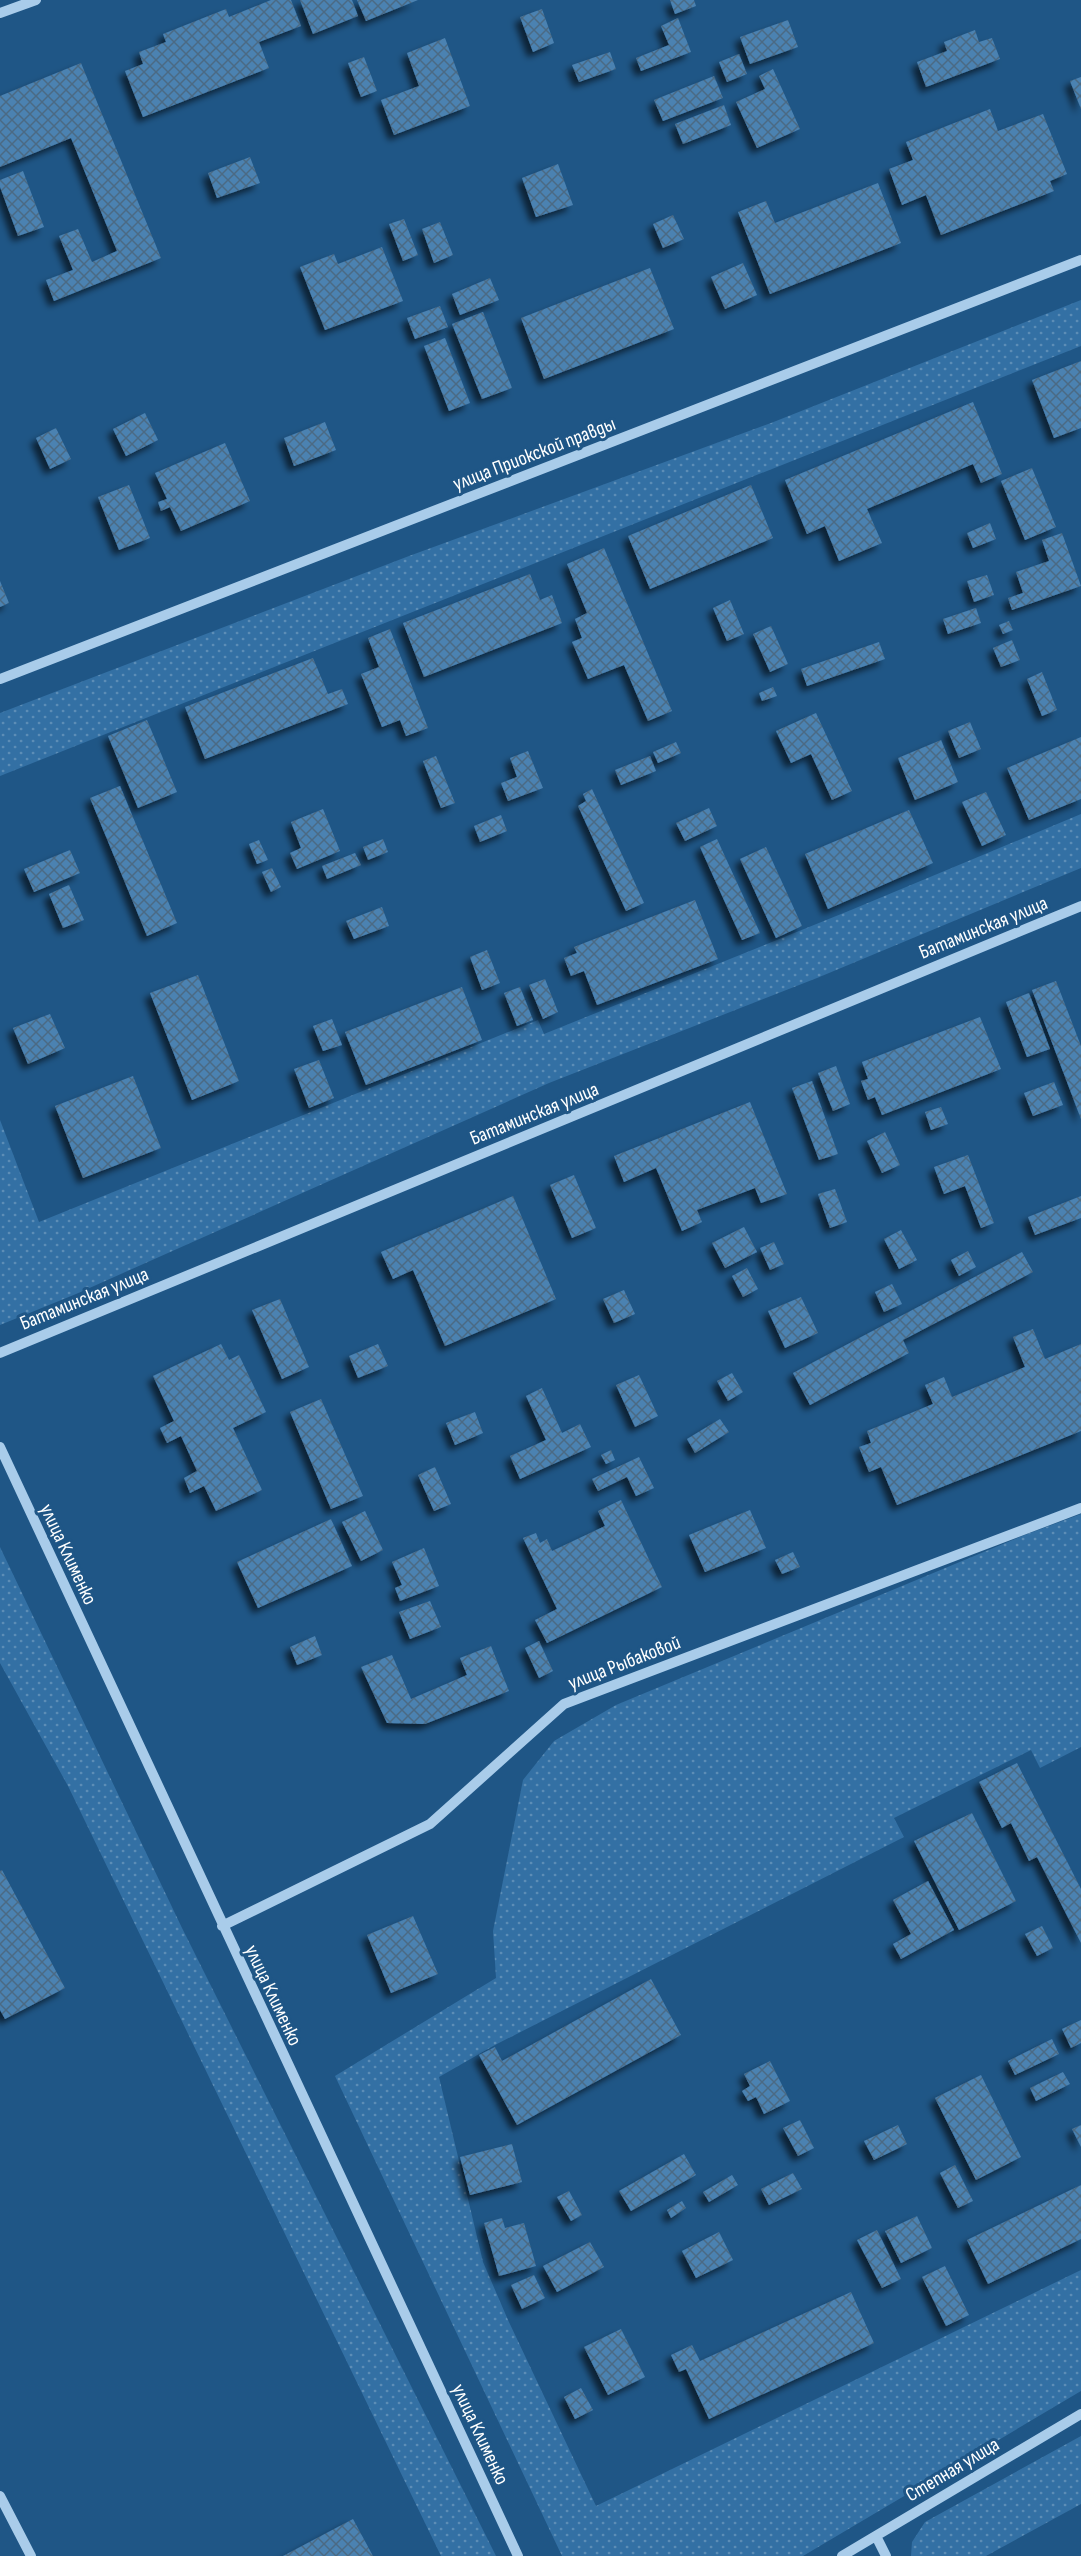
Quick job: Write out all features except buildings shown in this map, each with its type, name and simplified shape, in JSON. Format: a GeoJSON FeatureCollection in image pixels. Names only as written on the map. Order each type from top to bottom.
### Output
{"type":"FeatureCollection","features":[{"type":"Feature","properties":{"kind":"street"},"geometry":{"type":"LineString","coordinates":[[0,13],[36,0]]}},
{"type":"Feature","properties":{"kind":"street","name":"улица Приокской правды"},"geometry":{"type":"LineString","coordinates":[[0,679],[1081,260]]}},
{"type":"Feature","properties":{"kind":"street","name":"Батаминская улица"},"geometry":{"type":"LineString","coordinates":[[0,1353],[1081,906]]}},
{"type":"Feature","properties":{"kind":"street","name":"улица Клименко"},"geometry":{"type":"LineString","coordinates":[[0,1447],[518,2556]]}},
{"type":"Feature","properties":{"kind":"street","name":"улица Рыбаковой"},"geometry":{"type":"LineString","coordinates":[[222,1926],[430,1824],[564,1704],[1081,1508]]}},
{"type":"Feature","properties":{"kind":"street","name":"Степная улица"},"geometry":{"type":"LineString","coordinates":[[842,2556],[1081,2414]]}},
{"type":"Feature","properties":{"kind":"street"},"geometry":{"type":"LineString","coordinates":[[0,2496],[31,2556]]}},
{"type":"Feature","properties":{"kind":"street"},"geometry":{"type":"LineString","coordinates":[[876,2536],[886,2556]]}},
{"type":"Feature","properties":{"kind":"shaded area"},"geometry":{"type":"Polygon","coordinates":[[[1081,300],[1081,346],[0,776],[0,713],[409,556],[771,423],[1081,300]]]}},
{"type":"Feature","properties":{"kind":"shaded area"},"geometry":{"type":"Polygon","coordinates":[[[1081,814],[1081,868],[817,978],[549,1083],[76,1294],[0,1325],[0,1120],[39,1222],[538,1020],[544,1034],[1081,814]]]}},
{"type":"Feature","properties":{"kind":"shaded area"},"geometry":{"type":"Polygon","coordinates":[[[1081,1514],[1081,1747],[1040,1768],[1031,1750],[894,1818],[904,1837],[495,2045],[439,2077],[483,2262],[596,2506],[1081,2270],[1081,2391],[803,2556],[562,2556],[335,2076],[496,1978],[493,1931],[523,1780],[554,1741],[616,1705],[1022,1536],[1081,1514]]]}},
{"type":"Feature","properties":{"kind":"shaded area"},"geometry":{"type":"Polygon","coordinates":[[[0,1547],[182,1928],[496,2556],[441,2556],[68,1786],[0,1663],[0,1547]]]}},
{"type":"Feature","properties":{"kind":"shaded area"},"geometry":{"type":"Polygon","coordinates":[[[1081,2436],[1081,2504],[986,2556],[911,2556],[912,2542],[925,2522],[1081,2436]]]}}]}
